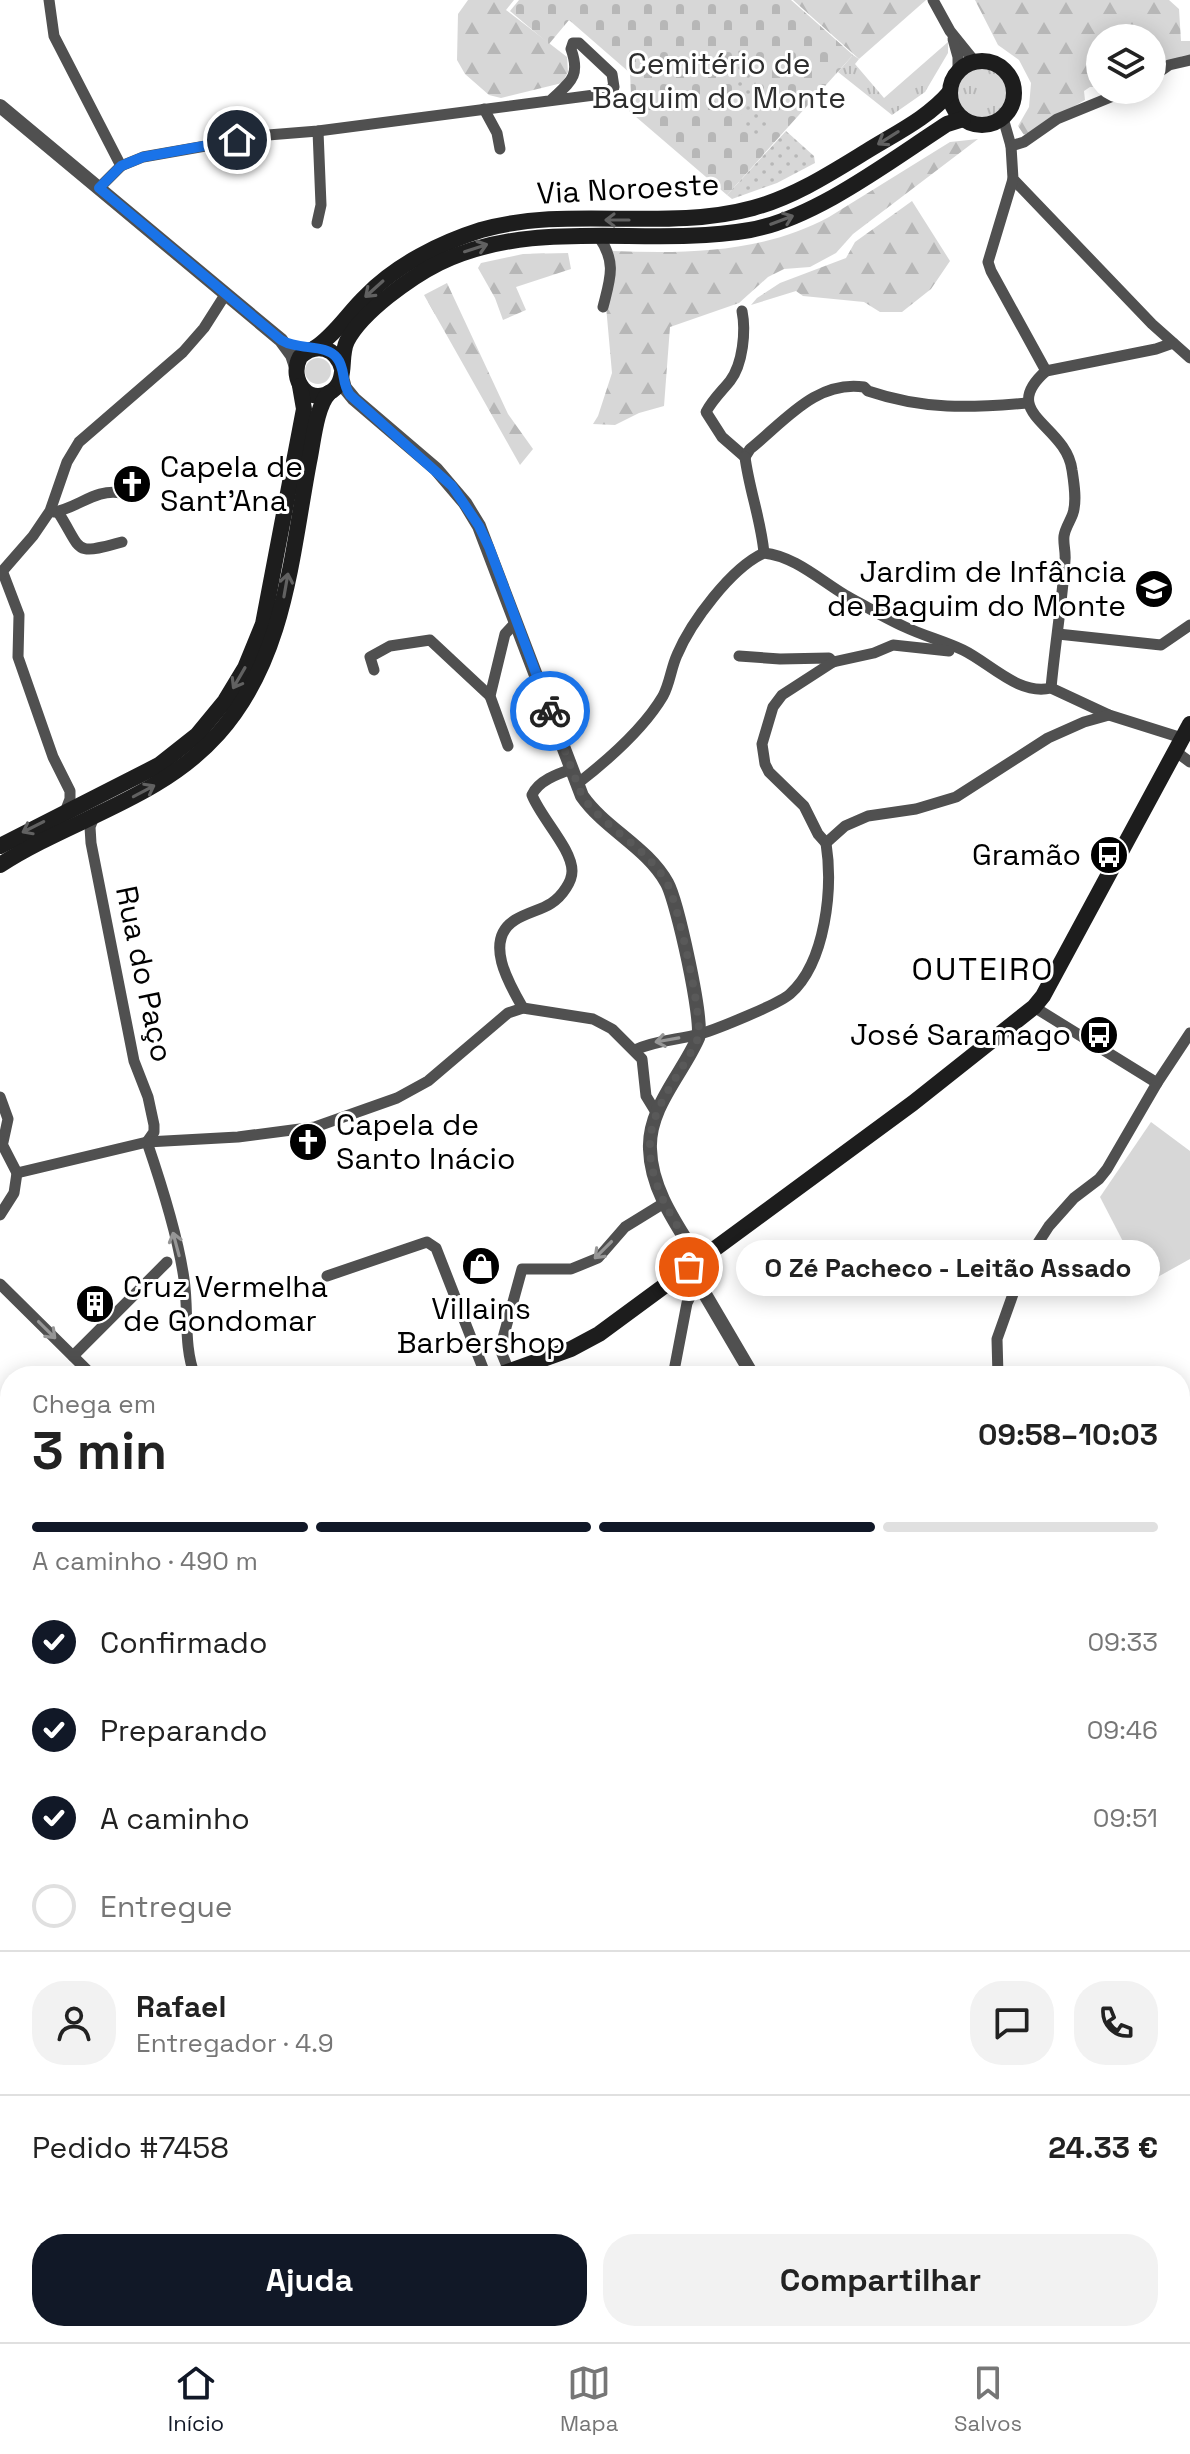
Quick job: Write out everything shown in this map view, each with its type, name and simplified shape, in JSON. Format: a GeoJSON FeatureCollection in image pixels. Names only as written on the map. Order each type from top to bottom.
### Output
{"type":"FeatureCollection","features":[{"type":"Feature","properties":{"kind":"main road"},"geometry":{"type":"LineString","coordinates":[[975,62],[996,64],[1011,78],[1014,100],[1001,124],[973,124],[956,111],[950,92],[958,72],[975,62]]}},
{"type":"Feature","properties":{"kind":"main road","name":"Via Noroeste"},"geometry":{"type":"LineString","coordinates":[[313,348],[336,331],[367,294],[389,276],[414,260],[465,236],[508,224],[676,218],[752,209],[795,192],[835,171],[922,117],[950,92]]}},
{"type":"Feature","properties":{"kind":"main road","name":"Via Noroeste"},"geometry":{"type":"LineString","coordinates":[[342,373],[346,344],[360,325],[403,285],[465,252],[513,239],[682,237],[763,227],[802,212],[846,189],[947,124],[963,119]]}},
{"type":"Feature","properties":{"kind":"main road"},"geometry":{"type":"LineString","coordinates":[[0,846],[159,765],[212,718],[245,668],[263,624],[304,409],[296,367],[300,357],[313,348],[335,354],[342,373],[339,384],[323,401],[314,435],[281,614],[252,688],[238,710],[200,753],[158,783],[45,838],[0,865]]}},
{"type":"Feature","properties":{"kind":"main road"},"geometry":{"type":"LineString","coordinates":[[300,386],[312,394],[329,393]]}},
{"type":"Feature","properties":{"kind":"main road"},"geometry":{"type":"LineString","coordinates":[[524,1366],[571,1349],[599,1334],[913,1103],[1034,1007],[1043,996],[1185,733]]}},
{"type":"Feature","properties":{"kind":"street"},"geometry":{"type":"LineString","coordinates":[[49,0],[54,36],[121,166]]}},
{"type":"Feature","properties":{"kind":"street"},"geometry":{"type":"LineString","coordinates":[[933,0],[950,31],[975,62]]}},
{"type":"Feature","properties":{"kind":"street"},"geometry":{"type":"LineString","coordinates":[[950,31],[958,57],[958,72]]}},
{"type":"Feature","properties":{"kind":"street"},"geometry":{"type":"LineString","coordinates":[[99,188],[121,166],[143,157],[268,135],[609,93],[614,87],[612,74],[579,43],[573,43],[575,74],[551,100]]}},
{"type":"Feature","properties":{"kind":"street"},"geometry":{"type":"LineString","coordinates":[[1166,67],[1190,60]]}},
{"type":"Feature","properties":{"kind":"street"},"geometry":{"type":"LineString","coordinates":[[1011,146],[1024,142],[1057,119],[1094,104]]}},
{"type":"Feature","properties":{"kind":"street"},"geometry":{"type":"LineString","coordinates":[[0,106],[281,340],[294,347],[313,348]]}},
{"type":"Feature","properties":{"kind":"street"},"geometry":{"type":"LineString","coordinates":[[484,109],[497,133],[500,149]]}},
{"type":"Feature","properties":{"kind":"street"},"geometry":{"type":"LineString","coordinates":[[1001,124],[1011,146],[1013,179],[988,262],[1046,371]]}},
{"type":"Feature","properties":{"kind":"street"},"geometry":{"type":"LineString","coordinates":[[317,223],[321,205],[318,131]]}},
{"type":"Feature","properties":{"kind":"street"},"geometry":{"type":"LineString","coordinates":[[1013,179],[1190,358]]}},
{"type":"Feature","properties":{"kind":"street"},"geometry":{"type":"LineString","coordinates":[[599,237],[610,252],[612,261],[603,307]]}},
{"type":"Feature","properties":{"kind":"street"},"geometry":{"type":"LineString","coordinates":[[65,812],[70,791],[53,757],[18,657],[19,615],[1,573],[54,512],[67,462],[79,442],[183,352],[204,328],[225,295]]}},
{"type":"Feature","properties":{"kind":"street"},"geometry":{"type":"LineString","coordinates":[[742,311],[745,325],[736,367],[731,379],[706,412],[722,437],[745,457]]}},
{"type":"Feature","properties":{"kind":"street"},"geometry":{"type":"LineString","coordinates":[[281,340],[296,367]]}},
{"type":"Feature","properties":{"kind":"street"},"geometry":{"type":"LineString","coordinates":[[1051,688],[1065,563],[1064,536],[1074,509],[1072,465],[1057,437],[1032,413],[1027,403],[1033,382],[1046,371],[1173,343]]}},
{"type":"Feature","properties":{"kind":"street"},"geometry":{"type":"LineString","coordinates":[[342,373],[345,388],[362,408]]}},
{"type":"Feature","properties":{"kind":"street"},"geometry":{"type":"LineString","coordinates":[[764,553],[745,457],[750,449],[821,391],[837,386],[864,387],[894,400],[949,407],[1027,403]]}},
{"type":"Feature","properties":{"kind":"street"},"geometry":{"type":"LineString","coordinates":[[329,393],[339,394],[362,408],[436,469],[465,503],[489,547],[577,784],[590,808],[643,854],[668,885],[690,969],[700,1034],[657,1114],[649,1146],[654,1175],[693,1263],[697,1283],[747,1366]]}},
{"type":"Feature","properties":{"kind":"street"},"geometry":{"type":"LineString","coordinates":[[54,512],[109,491],[121,493]]}},
{"type":"Feature","properties":{"kind":"street"},"geometry":{"type":"LineString","coordinates":[[54,512],[78,547],[85,550],[122,542]]}},
{"type":"Feature","properties":{"kind":"street"},"geometry":{"type":"LineString","coordinates":[[577,784],[599,767],[650,714],[663,695],[675,659],[693,625],[725,585],[764,553],[775,554],[795,563],[906,628],[964,651],[1028,689],[1041,691],[1051,688],[1109,715],[1185,733],[1190,762]]}},
{"type":"Feature","properties":{"kind":"street"},"geometry":{"type":"LineString","coordinates":[[490,696],[505,634],[516,622]]}},
{"type":"Feature","properties":{"kind":"street"},"geometry":{"type":"LineString","coordinates":[[1058,634],[1161,645],[1190,625]]}},
{"type":"Feature","properties":{"kind":"street"},"geometry":{"type":"LineString","coordinates":[[374,670],[370,657],[390,646],[430,640],[490,696],[508,746]]}},
{"type":"Feature","properties":{"kind":"street"},"geometry":{"type":"LineString","coordinates":[[635,1050],[650,1043],[700,1034],[789,995],[801,981],[821,937],[830,867],[826,843],[804,806],[769,772],[762,744],[773,707],[782,695],[833,662],[874,653],[893,645],[964,651]]}},
{"type":"Feature","properties":{"kind":"street"},"geometry":{"type":"LineString","coordinates":[[739,656],[829,658],[833,662]]}},
{"type":"Feature","properties":{"kind":"street"},"geometry":{"type":"LineString","coordinates":[[826,843],[845,826],[868,816],[916,809],[956,797],[1048,738],[1109,715]]}},
{"type":"Feature","properties":{"kind":"street"},"geometry":{"type":"LineString","coordinates":[[523,1008],[509,985],[499,940],[503,930],[516,920],[545,909],[561,896],[571,880],[573,868],[562,843],[550,829],[532,795],[533,790],[544,781],[572,769]]}},
{"type":"Feature","properties":{"kind":"street","name":"Rua do Paço"},"geometry":{"type":"LineString","coordinates":[[95,814],[90,827],[91,843],[132,1052],[154,1125],[154,1132],[147,1142],[183,1268],[191,1366]]}},
{"type":"Feature","properties":{"kind":"street"},"geometry":{"type":"LineString","coordinates":[[1034,1007],[1157,1083]]}},
{"type":"Feature","properties":{"kind":"street"},"geometry":{"type":"LineString","coordinates":[[17,1173],[147,1142],[238,1137],[315,1127],[358,1113],[397,1098],[428,1081],[508,1013],[523,1008],[593,1019],[612,1029],[642,1059],[646,1096],[657,1114]]}},
{"type":"Feature","properties":{"kind":"street"},"geometry":{"type":"LineString","coordinates":[[998,1366],[997,1339],[1023,1266],[1049,1226],[1074,1198],[1107,1169],[1190,1033]]}},
{"type":"Feature","properties":{"kind":"street"},"geometry":{"type":"LineString","coordinates":[[0,1097],[8,1119],[1,1141],[17,1173],[14,1193],[0,1215]]}},
{"type":"Feature","properties":{"kind":"street"},"geometry":{"type":"LineString","coordinates":[[501,1366],[500,1349],[522,1269],[571,1269],[598,1258],[625,1227],[664,1203]]}},
{"type":"Feature","properties":{"kind":"street"},"geometry":{"type":"LineString","coordinates":[[327,1276],[421,1244],[432,1244],[482,1366]]}},
{"type":"Feature","properties":{"kind":"street"},"geometry":{"type":"LineString","coordinates":[[73,1356],[167,1262]]}},
{"type":"Feature","properties":{"kind":"street"},"geometry":{"type":"LineString","coordinates":[[675,1366],[687,1303],[697,1283]]}},
{"type":"Feature","properties":{"kind":"street"},"geometry":{"type":"LineString","coordinates":[[0,1284],[83,1366]]}},
{"type":"Feature","properties":{"kind":"green space"},"geometry":{"type":"Polygon","coordinates":[[[468,0],[514,0],[506,10],[567,57],[568,72],[562,83],[501,98],[489,95],[465,74],[457,60],[458,14],[468,0]]]}},
{"type":"Feature","properties":{"kind":"green space","name":"Cemitério de Baguim do Monte"},"geometry":{"type":"Polygon","coordinates":[[[519,0],[791,0],[853,55],[727,195],[621,104],[631,95],[630,73],[569,20],[549,44],[510,11],[519,0]]]}},
{"type":"Feature","properties":{"kind":"green space"},"geometry":{"type":"Polygon","coordinates":[[[793,0],[926,0],[859,59],[793,0]]]}},
{"type":"Feature","properties":{"kind":"green space"},"geometry":{"type":"Polygon","coordinates":[[[975,0],[1169,0],[1179,9],[1181,41],[1190,41],[1190,55],[1166,66],[1166,24],[1086,24],[1085,100],[1024,135],[1018,126],[1029,107],[1031,83],[1019,60],[998,45],[975,0]]]}},
{"type":"Feature","properties":{"kind":"green space"},"geometry":{"type":"Polygon","coordinates":[[[948,42],[948,53],[925,92],[892,115],[838,72],[853,55],[859,59],[855,64],[884,98],[948,42]]]}},
{"type":"Feature","properties":{"kind":"green space"},"geometry":{"type":"Polygon","coordinates":[[[732,49],[752,53],[757,97],[768,129],[753,145],[739,107],[732,49]]]}},
{"type":"Feature","properties":{"kind":"green space"},"geometry":{"type":"Polygon","coordinates":[[[982,68],[999,76],[1007,93],[999,110],[982,118],[965,110],[957,93],[965,76],[982,68]]]}},
{"type":"Feature","properties":{"kind":"green space"},"geometry":{"type":"Polygon","coordinates":[[[786,131],[814,156],[815,163],[777,183],[732,199],[727,195],[786,131]]]}},
{"type":"Feature","properties":{"kind":"green space"},"geometry":{"type":"Polygon","coordinates":[[[978,139],[853,234],[836,253],[810,267],[784,269],[768,277],[739,303],[670,327],[664,406],[639,413],[615,425],[593,424],[612,373],[606,306],[614,268],[613,251],[724,249],[778,238],[829,217],[950,142],[978,139]]]}},
{"type":"Feature","properties":{"kind":"green space"},"geometry":{"type":"Polygon","coordinates":[[[912,201],[950,261],[931,289],[902,312],[880,312],[864,302],[803,296],[796,291],[751,305],[780,283],[846,258],[855,242],[912,201]]]}},
{"type":"Feature","properties":{"kind":"green space"},"geometry":{"type":"Polygon","coordinates":[[[568,253],[571,269],[516,287],[526,310],[503,320],[478,268],[481,263],[523,254],[568,253]]]}},
{"type":"Feature","properties":{"kind":"green space"},"geometry":{"type":"Polygon","coordinates":[[[447,283],[508,414],[533,449],[520,465],[424,295],[447,283]]]}},
{"type":"Feature","properties":{"kind":"green space"},"geometry":{"type":"Polygon","coordinates":[[[318,358],[327,362],[331,371],[327,380],[318,384],[309,380],[305,371],[309,362],[318,358]]]}},
{"type":"Feature","properties":{"kind":"green space"},"geometry":{"type":"Polygon","coordinates":[[[1151,1122],[1190,1151],[1190,1259],[1145,1284],[1100,1197],[1151,1122]]]}},
{"type":"Feature","properties":{"kind":"way so far"},"geometry":{"type":"LineString","coordinates":[[550,711],[582,796],[590,808],[643,854],[668,885],[690,969],[700,1034],[657,1114],[649,1146],[654,1175],[664,1203],[698,1259],[689,1267]]}},
{"type":"Feature","properties":{"kind":"place","name":"Capela de Sant'Ana"},"geometry":{"type":"Point","coordinates":[132,484]}},
{"type":"Feature","properties":{"kind":"place","name":"Jardim de Infância de Baguim do Monte"},"geometry":{"type":"Point","coordinates":[1154,589]}},
{"type":"Feature","properties":{"kind":"place","name":"Gramão"},"geometry":{"type":"Point","coordinates":[1109,855]}},
{"type":"Feature","properties":{"kind":"place","name":"José Saramago"},"geometry":{"type":"Point","coordinates":[1099,1035]}},
{"type":"Feature","properties":{"kind":"place","name":"Capela de Santo Inácio"},"geometry":{"type":"Point","coordinates":[308,1142]}},
{"type":"Feature","properties":{"kind":"place","name":"Villains Barbershop"},"geometry":{"type":"Point","coordinates":[481,1266]}},
{"type":"Feature","properties":{"kind":"place","name":"O Zé Pacheco - Leitão Assado"},"geometry":{"type":"Point","coordinates":[689,1267]}},
{"type":"Feature","properties":{"kind":"place","name":"Cruz Vermelha de Gondomar"},"geometry":{"type":"Point","coordinates":[95,1304]}},
{"type":"Feature","properties":{"kind":"district","name":"OUTEIRO"},"geometry":{"type":"Point","coordinates":[983,969]}},
{"type":"Feature","properties":{"kind":"route"},"geometry":{"type":"LineString","coordinates":[[237,140],[143,157],[121,166],[99,188],[281,340],[294,347],[321,348],[335,354],[350,395],[452,486],[489,547],[550,711]]}}]}
